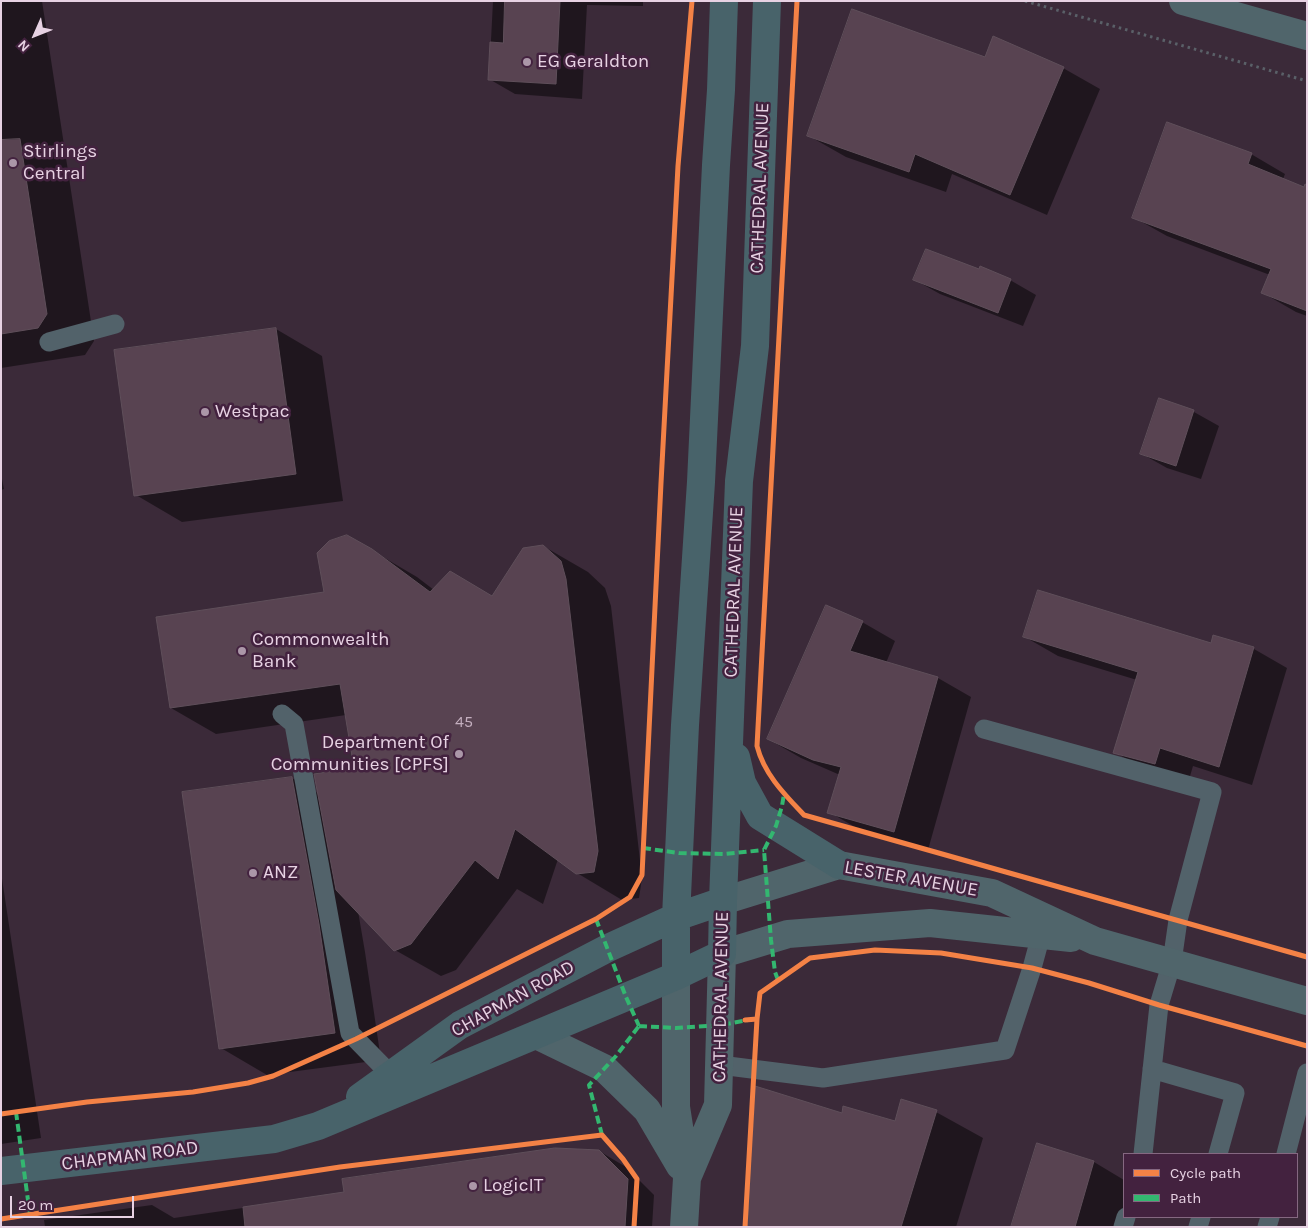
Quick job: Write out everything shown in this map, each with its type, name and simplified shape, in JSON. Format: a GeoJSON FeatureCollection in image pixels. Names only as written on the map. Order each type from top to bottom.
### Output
{"type":"FeatureCollection","features":[{"type":"Feature","properties":{"kind":"main road","name":"CATHEDRAL AVENUE"},"geometry":{"type":"LineString","coordinates":[[684,1227],[687,1178],[676,1107],[676,917],[685,725],[701,482],[716,165],[722,90],[724,1]]}},
{"type":"Feature","properties":{"kind":"main road","name":"CATHEDRAL AVENUE"},"geometry":{"type":"LineString","coordinates":[[687,1178],[718,1105],[723,901],[738,481],[755,346],[768,1]]}},
{"type":"Feature","properties":{"kind":"main road"},"geometry":{"type":"LineString","coordinates":[[1183,1],[1307,36]]}},
{"type":"Feature","properties":{"kind":"main road"},"geometry":{"type":"LineString","coordinates":[[729,728],[742,783],[760,816],[840,865]]}},
{"type":"Feature","properties":{"kind":"main road","name":"LESTER AVENUE"},"geometry":{"type":"LineString","coordinates":[[723,901],[840,865],[992,893],[1095,941]]}},
{"type":"Feature","properties":{"kind":"main road","name":"CHAPMAN ROAD"},"geometry":{"type":"LineString","coordinates":[[318,1126],[460,1025],[608,948],[676,917],[723,901]]}},
{"type":"Feature","properties":{"kind":"main road","name":"LESTER AVENUE"},"geometry":{"type":"LineString","coordinates":[[722,954],[788,934],[930,923],[1095,941],[1307,1001]]}},
{"type":"Feature","properties":{"kind":"main road","name":"CHAPMAN ROAD"},"geometry":{"type":"LineString","coordinates":[[1,1171],[274,1139],[318,1126],[676,976],[722,954]]}},
{"type":"Feature","properties":{"kind":"main road"},"geometry":{"type":"LineString","coordinates":[[536,1035],[604,1068],[647,1110],[687,1178]]}},
{"type":"Feature","properties":{"kind":"lane"},"geometry":{"type":"LineString","coordinates":[[49,342],[115,324]]}},
{"type":"Feature","properties":{"kind":"lane"},"geometry":{"type":"LineString","coordinates":[[282,714],[294,724],[350,1033],[391,1075]]}},
{"type":"Feature","properties":{"kind":"lane"},"geometry":{"type":"LineString","coordinates":[[984,729],[1212,792],[1178,920],[1172,962],[1159,1005],[1143,1153]]}},
{"type":"Feature","properties":{"kind":"lane"},"geometry":{"type":"LineString","coordinates":[[720,1065],[823,1078],[1005,1050],[1041,935]]}},
{"type":"Feature","properties":{"kind":"lane"},"geometry":{"type":"LineString","coordinates":[[1152,1069],[1235,1093],[1218,1153]]}},
{"type":"Feature","properties":{"kind":"lane"},"geometry":{"type":"LineString","coordinates":[[1286,1153],[1307,1073]]}},
{"type":"Feature","properties":{"kind":"path"},"geometry":{"type":"LineString","coordinates":[[1025,1],[1307,81]]}},
{"type":"Feature","properties":{"kind":"building"},"geometry":{"type":"Polygon","coordinates":[[[505,1],[560,1],[556,84],[488,80],[490,42],[503,43],[505,1]]]}},
{"type":"Feature","properties":{"kind":"building"},"geometry":{"type":"Polygon","coordinates":[[[852,9],[985,57],[993,36],[1064,67],[1010,195],[915,154],[909,172],[807,136],[852,9]]]}},
{"type":"Feature","properties":{"kind":"building"},"geometry":{"type":"Polygon","coordinates":[[[1167,122],[1252,153],[1248,164],[1304,187],[1305,184],[1307,185],[1307,311],[1261,293],[1271,269],[1132,218],[1167,122]]]}},
{"type":"Feature","properties":{"kind":"building","name":"Stirlings Central"},"geometry":{"type":"Polygon","coordinates":[[[20,139],[47,314],[38,328],[1,334],[1,140],[20,139]]]}},
{"type":"Feature","properties":{"kind":"building"},"geometry":{"type":"Polygon","coordinates":[[[926,249],[979,269],[980,266],[1011,279],[998,313],[913,280],[926,249]]]}},
{"type":"Feature","properties":{"kind":"building","name":"Westpac"},"geometry":{"type":"Polygon","coordinates":[[[276,328],[296,474],[134,496],[114,350],[276,328]]]}},
{"type":"Feature","properties":{"kind":"building"},"geometry":{"type":"Polygon","coordinates":[[[1159,398],[1194,410],[1176,466],[1140,454],[1159,398]]]}},
{"type":"Feature","properties":{"kind":"building"},"geometry":{"type":"Polygon","coordinates":[[[347,535],[372,549],[430,592],[450,571],[492,596],[523,548],[543,545],[561,561],[566,579],[598,851],[594,872],[576,874],[515,829],[498,879],[475,860],[411,944],[394,951],[336,890],[314,774],[354,768],[340,684],[170,708],[156,617],[324,592],[317,553],[329,541],[347,535]]]}},
{"type":"Feature","properties":{"kind":"building"},"geometry":{"type":"Polygon","coordinates":[[[1038,590],[1211,643],[1213,635],[1254,647],[1219,767],[1160,748],[1155,764],[1113,753],[1138,672],[1023,637],[1038,590]]]}},
{"type":"Feature","properties":{"kind":"building"},"geometry":{"type":"Polygon","coordinates":[[[826,605],[863,621],[850,651],[938,677],[894,832],[827,813],[841,767],[813,760],[767,739],[826,605]]]}},
{"type":"Feature","properties":{"kind":"building","name":"ANZ"},"geometry":{"type":"Polygon","coordinates":[[[292,777],[319,924],[335,1033],[219,1049],[182,792],[292,777]]]}},
{"type":"Feature","properties":{"kind":"building"},"geometry":{"type":"Polygon","coordinates":[[[755,1086],[842,1113],[843,1106],[895,1121],[901,1099],[937,1110],[901,1227],[748,1227],[755,1086]]]}},
{"type":"Feature","properties":{"kind":"building"},"geometry":{"type":"Polygon","coordinates":[[[1037,1143],[1094,1161],[1075,1227],[1011,1227],[1037,1143]]]}},
{"type":"Feature","properties":{"kind":"building"},"geometry":{"type":"Polygon","coordinates":[[[555,1148],[599,1150],[628,1179],[625,1227],[245,1227],[243,1207],[344,1192],[342,1179],[555,1148]]]}},
{"type":"Feature","properties":{"kind":"marked path"},"geometry":{"type":"LineString","coordinates":[[778,980],[775,972],[771,940],[764,850],[776,826],[784,794]]}},
{"type":"Feature","properties":{"kind":"marked path"},"geometry":{"type":"LineString","coordinates":[[643,848],[679,853],[725,854],[764,850]]}},
{"type":"Feature","properties":{"kind":"marked path"},"geometry":{"type":"LineString","coordinates":[[596,919],[639,1026]]}},
{"type":"Feature","properties":{"kind":"marked path"},"geometry":{"type":"LineString","coordinates":[[639,1026],[676,1028],[721,1025],[748,1020]]}},
{"type":"Feature","properties":{"kind":"marked path"},"geometry":{"type":"LineString","coordinates":[[602,1135],[589,1085],[616,1056],[639,1026]]}},
{"type":"Feature","properties":{"kind":"marked path"},"geometry":{"type":"LineString","coordinates":[[16,1112],[30,1215]]}},
{"type":"Feature","properties":{"kind":"cycle path"},"geometry":{"type":"LineString","coordinates":[[1,1114],[87,1102],[193,1092],[248,1083],[273,1076],[356,1039],[596,919],[630,897],[642,875],[678,166],[692,1]]}},
{"type":"Feature","properties":{"kind":"cycle path"},"geometry":{"type":"LineString","coordinates":[[797,1],[757,746],[765,766],[776,784],[804,815],[1307,957]]}},
{"type":"Feature","properties":{"kind":"cycle path"},"geometry":{"type":"LineString","coordinates":[[745,1020],[757,1019],[760,993],[810,958],[875,950],[941,953],[1032,968],[1307,1046]]}},
{"type":"Feature","properties":{"kind":"cycle path"},"geometry":{"type":"LineString","coordinates":[[745,1227],[757,1019]]}},
{"type":"Feature","properties":{"kind":"cycle path"},"geometry":{"type":"LineString","coordinates":[[1,1219],[340,1167],[602,1135],[637,1179],[634,1227]]}},
{"type":"Feature","properties":{"kind":"place","name":"EG Geraldton"},"geometry":{"type":"Point","coordinates":[527,62]}},
{"type":"Feature","properties":{"kind":"place","name":"Stirlings Central"},"geometry":{"type":"Point","coordinates":[13,163]}},
{"type":"Feature","properties":{"kind":"place","name":"Westpac"},"geometry":{"type":"Point","coordinates":[205,412]}},
{"type":"Feature","properties":{"kind":"place","name":"Commonwealth Bank"},"geometry":{"type":"Point","coordinates":[242,651]}},
{"type":"Feature","properties":{"kind":"place","name":"Department Of Communities [CPFS]"},"geometry":{"type":"Point","coordinates":[459,754]}},
{"type":"Feature","properties":{"kind":"place","name":"ANZ"},"geometry":{"type":"Point","coordinates":[253,873]}},
{"type":"Feature","properties":{"kind":"place","name":"LogicIT"},"geometry":{"type":"Point","coordinates":[473,1186]}}]}
